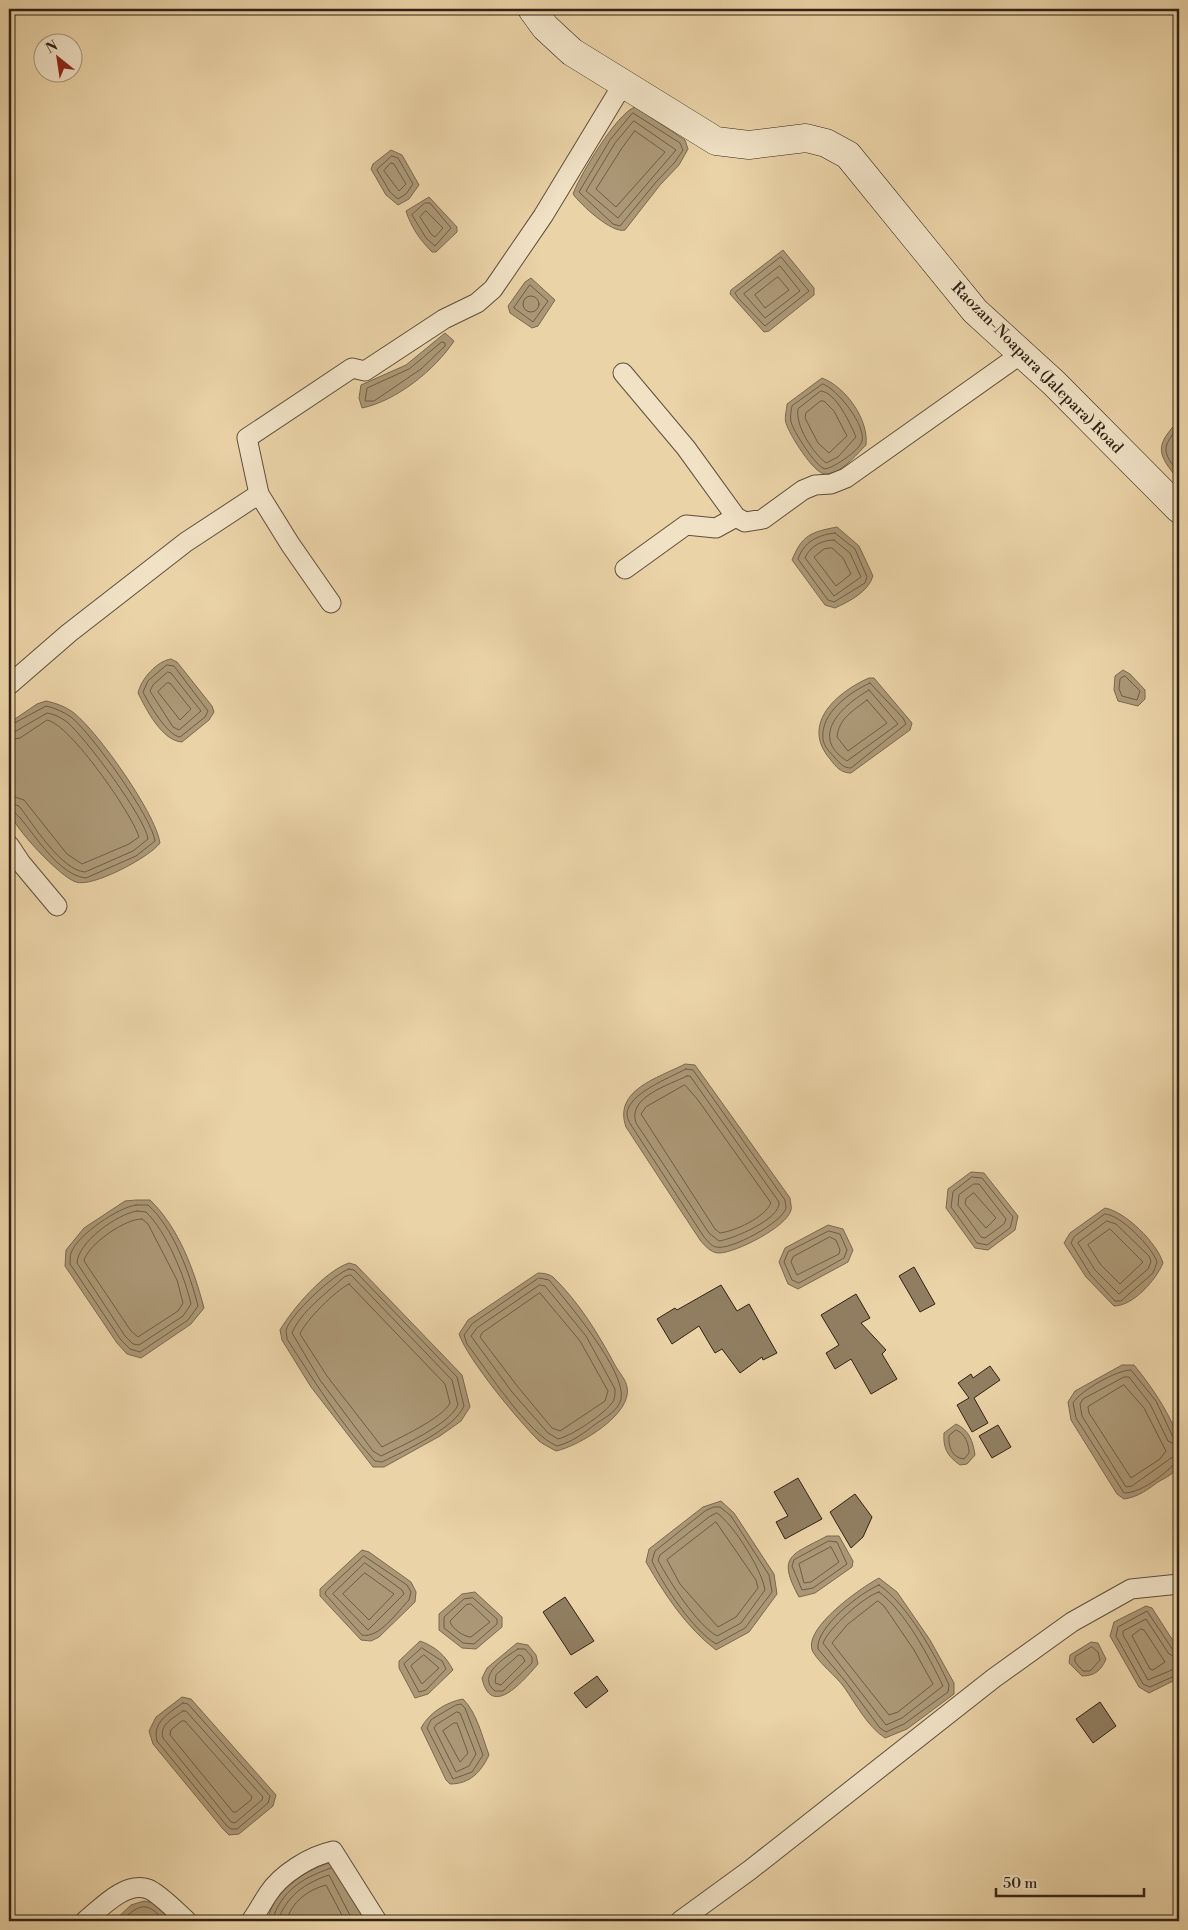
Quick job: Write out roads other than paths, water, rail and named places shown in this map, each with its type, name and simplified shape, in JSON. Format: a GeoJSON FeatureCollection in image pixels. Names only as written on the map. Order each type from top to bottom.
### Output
{"type":"FeatureCollection","features":[{"type":"Feature","properties":{"kind":"main road","name":"Raozan-Noapara (Jalepara) Road"},"geometry":{"type":"LineString","coordinates":[[532,9],[545,27],[572,52],[716,141],[750,145],[806,138],[838,148],[860,170],[976,311],[1179,509]]}},
{"type":"Feature","properties":{"kind":"street"},"geometry":{"type":"LineString","coordinates":[[331,603],[290,544],[260,494],[247,438],[352,368],[365,371],[444,319],[477,303],[493,288],[543,216],[623,84]]}},
{"type":"Feature","properties":{"kind":"street"},"geometry":{"type":"LineString","coordinates":[[623,373],[686,448],[736,516],[744,522],[763,519],[804,490],[815,485],[830,484],[846,478],[1022,354]]}},
{"type":"Feature","properties":{"kind":"street"},"geometry":{"type":"LineString","coordinates":[[9,685],[69,632],[186,542],[260,494]]}},
{"type":"Feature","properties":{"kind":"street"},"geometry":{"type":"LineString","coordinates":[[625,569],[686,525],[716,528],[736,516]]}},
{"type":"Feature","properties":{"kind":"street"},"geometry":{"type":"LineString","coordinates":[[11,856],[57,906]]}},
{"type":"Feature","properties":{"kind":"street"},"geometry":{"type":"LineString","coordinates":[[680,1921],[750,1870],[994,1678],[1072,1622],[1131,1590],[1179,1584]]}},
{"type":"Feature","properties":{"kind":"street"},"geometry":{"type":"LineString","coordinates":[[251,1921],[269,1893],[288,1874],[306,1862],[333,1851],[377,1921]]}},
{"type":"Feature","properties":{"kind":"street"},"geometry":{"type":"LineString","coordinates":[[85,1921],[114,1897],[136,1887],[150,1889],[187,1921]]}},
{"type":"Feature","properties":{"kind":"water"},"geometry":{"type":"Polygon","coordinates":[[[635,107],[685,140],[688,149],[679,165],[660,185],[625,230],[619,230],[597,217],[573,194],[583,173],[609,132],[627,112],[635,107]]]}},
{"type":"Feature","properties":{"kind":"water"},"geometry":{"type":"Polygon","coordinates":[[[391,150],[402,155],[419,185],[409,199],[398,205],[386,195],[371,169],[373,164],[391,150]]]}},
{"type":"Feature","properties":{"kind":"water"},"geometry":{"type":"Polygon","coordinates":[[[429,197],[457,227],[457,232],[436,252],[432,252],[420,238],[413,228],[406,211],[429,197]]]}},
{"type":"Feature","properties":{"kind":"water"},"geometry":{"type":"Polygon","coordinates":[[[783,250],[814,288],[814,295],[769,331],[764,332],[730,294],[731,290],[783,250]]]}},
{"type":"Feature","properties":{"kind":"water"},"geometry":{"type":"Polygon","coordinates":[[[531,278],[555,300],[538,326],[532,328],[510,313],[508,306],[525,282],[531,278]]]}},
{"type":"Feature","properties":{"kind":"water"},"geometry":{"type":"Polygon","coordinates":[[[445,333],[454,341],[426,373],[388,399],[362,408],[359,398],[361,385],[406,365],[445,333]]]}},
{"type":"Feature","properties":{"kind":"water"},"geometry":{"type":"Polygon","coordinates":[[[822,378],[831,382],[839,389],[854,406],[860,415],[866,435],[866,445],[853,459],[837,471],[825,474],[815,468],[803,453],[788,428],[785,419],[787,404],[822,378]]]}},
{"type":"Feature","properties":{"kind":"water"},"geometry":{"type":"Polygon","coordinates":[[[1179,420],[1179,480],[1166,463],[1161,450],[1162,443],[1179,420]]]}},
{"type":"Feature","properties":{"kind":"water"},"geometry":{"type":"Polygon","coordinates":[[[837,527],[859,546],[873,576],[871,582],[863,591],[835,608],[825,605],[792,560],[800,545],[809,536],[837,527]]]}},
{"type":"Feature","properties":{"kind":"water"},"geometry":{"type":"Polygon","coordinates":[[[171,659],[177,662],[212,706],[214,712],[209,720],[182,742],[168,736],[161,730],[138,693],[142,682],[150,671],[160,663],[171,659]]]}},
{"type":"Feature","properties":{"kind":"water"},"geometry":{"type":"Polygon","coordinates":[[[1123,670],[1130,674],[1145,690],[1145,699],[1138,706],[1118,701],[1114,690],[1115,676],[1123,670]]]}},
{"type":"Feature","properties":{"kind":"water"},"geometry":{"type":"Polygon","coordinates":[[[869,678],[874,678],[912,723],[910,730],[851,773],[847,773],[837,767],[822,746],[819,734],[821,722],[826,711],[835,701],[845,692],[869,678]]]}},
{"type":"Feature","properties":{"kind":"water"},"geometry":{"type":"Polygon","coordinates":[[[46,701],[74,713],[97,737],[137,794],[156,830],[160,843],[145,856],[120,870],[84,883],[76,882],[69,878],[49,862],[19,828],[9,811],[9,723],[37,704],[46,701]]]}},
{"type":"Feature","properties":{"kind":"water"},"geometry":{"type":"Polygon","coordinates":[[[685,1064],[695,1065],[790,1198],[791,1210],[780,1224],[760,1238],[727,1252],[713,1252],[700,1240],[626,1127],[624,1114],[626,1104],[632,1094],[651,1080],[685,1064]]]}},
{"type":"Feature","properties":{"kind":"water"},"geometry":{"type":"Polygon","coordinates":[[[971,1172],[984,1173],[1018,1216],[1015,1230],[988,1250],[975,1248],[946,1208],[948,1189],[971,1172]]]}},
{"type":"Feature","properties":{"kind":"water"},"geometry":{"type":"Polygon","coordinates":[[[150,1200],[169,1223],[184,1250],[204,1308],[191,1324],[141,1358],[127,1354],[117,1343],[65,1266],[66,1250],[84,1228],[125,1201],[150,1200]]]}},
{"type":"Feature","properties":{"kind":"water"},"geometry":{"type":"Polygon","coordinates":[[[1105,1208],[1122,1215],[1140,1230],[1160,1255],[1163,1263],[1155,1277],[1143,1291],[1129,1302],[1114,1306],[1086,1277],[1064,1243],[1070,1233],[1105,1208]]]}},
{"type":"Feature","properties":{"kind":"water"},"geometry":{"type":"Polygon","coordinates":[[[828,1225],[843,1229],[853,1250],[848,1262],[798,1289],[788,1284],[779,1262],[785,1248],[828,1225]]]}},
{"type":"Feature","properties":{"kind":"water"},"geometry":{"type":"Polygon","coordinates":[[[349,1263],[356,1265],[462,1375],[470,1407],[461,1421],[440,1436],[384,1467],[373,1467],[311,1387],[282,1340],[280,1330],[310,1291],[330,1274],[349,1263]]]}},
{"type":"Feature","properties":{"kind":"water"},"geometry":{"type":"Polygon","coordinates":[[[538,1273],[553,1277],[580,1308],[624,1379],[627,1387],[627,1397],[622,1408],[613,1418],[578,1443],[556,1451],[539,1441],[507,1405],[472,1359],[459,1334],[468,1320],[538,1273]]]}},
{"type":"Feature","properties":{"kind":"water"},"geometry":{"type":"Polygon","coordinates":[[[1122,1365],[1134,1365],[1159,1399],[1173,1426],[1180,1453],[1178,1468],[1173,1473],[1142,1493],[1124,1499],[1117,1494],[1071,1420],[1068,1402],[1075,1391],[1122,1365]]]}},
{"type":"Feature","properties":{"kind":"water"},"geometry":{"type":"Polygon","coordinates":[[[956,1424],[970,1436],[973,1445],[975,1455],[967,1464],[960,1465],[956,1462],[949,1455],[945,1447],[944,1433],[956,1424]]]}},
{"type":"Feature","properties":{"kind":"water"},"geometry":{"type":"Polygon","coordinates":[[[721,1501],[734,1513],[774,1574],[777,1594],[749,1632],[716,1650],[695,1631],[677,1610],[646,1562],[649,1549],[703,1507],[721,1501]]]}},
{"type":"Feature","properties":{"kind":"water"},"geometry":{"type":"Polygon","coordinates":[[[827,1536],[839,1536],[853,1561],[852,1567],[815,1593],[799,1597],[789,1572],[791,1558],[827,1536]]]}},
{"type":"Feature","properties":{"kind":"water"},"geometry":{"type":"Polygon","coordinates":[[[362,1550],[369,1552],[411,1582],[416,1592],[415,1602],[379,1637],[371,1641],[361,1640],[320,1596],[320,1589],[362,1550]]]}},
{"type":"Feature","properties":{"kind":"water"},"geometry":{"type":"Polygon","coordinates":[[[879,1578],[897,1592],[930,1640],[954,1683],[954,1694],[907,1729],[885,1738],[867,1721],[844,1687],[816,1656],[813,1652],[812,1643],[816,1632],[835,1610],[847,1599],[879,1578]]]}},
{"type":"Feature","properties":{"kind":"water"},"geometry":{"type":"Polygon","coordinates":[[[475,1592],[502,1617],[502,1627],[476,1649],[462,1648],[439,1630],[439,1614],[462,1594],[475,1592]]]}},
{"type":"Feature","properties":{"kind":"water"},"geometry":{"type":"Polygon","coordinates":[[[1146,1606],[1152,1608],[1179,1650],[1179,1678],[1149,1693],[1139,1687],[1110,1636],[1114,1622],[1146,1606]]]}},
{"type":"Feature","properties":{"kind":"water"},"geometry":{"type":"Polygon","coordinates":[[[420,1641],[440,1652],[453,1670],[428,1694],[415,1698],[399,1668],[399,1661],[420,1641]]]}},
{"type":"Feature","properties":{"kind":"water"},"geometry":{"type":"Polygon","coordinates":[[[1091,1642],[1098,1643],[1106,1659],[1097,1672],[1082,1676],[1069,1663],[1070,1655],[1091,1642]]]}},
{"type":"Feature","properties":{"kind":"water"},"geometry":{"type":"Polygon","coordinates":[[[517,1643],[528,1645],[536,1655],[538,1664],[517,1687],[500,1696],[493,1696],[486,1690],[482,1678],[487,1668],[517,1643]]]}},
{"type":"Feature","properties":{"kind":"water"},"geometry":{"type":"Polygon","coordinates":[[[182,1697],[191,1699],[276,1795],[273,1806],[239,1834],[229,1835],[223,1829],[153,1744],[149,1731],[156,1717],[182,1697]]]}},
{"type":"Feature","properties":{"kind":"water"},"geometry":{"type":"Polygon","coordinates":[[[463,1699],[476,1718],[489,1755],[474,1776],[463,1782],[450,1784],[446,1780],[421,1728],[439,1709],[463,1699]]]}},
{"type":"Feature","properties":{"kind":"water"},"geometry":{"type":"Polygon","coordinates":[[[331,1862],[342,1872],[366,1921],[267,1921],[276,1899],[291,1883],[309,1871],[331,1862]]]}},
{"type":"Feature","properties":{"kind":"water"},"geometry":{"type":"Polygon","coordinates":[[[144,1901],[154,1903],[172,1921],[114,1921],[131,1905],[144,1901]]]}}]}
